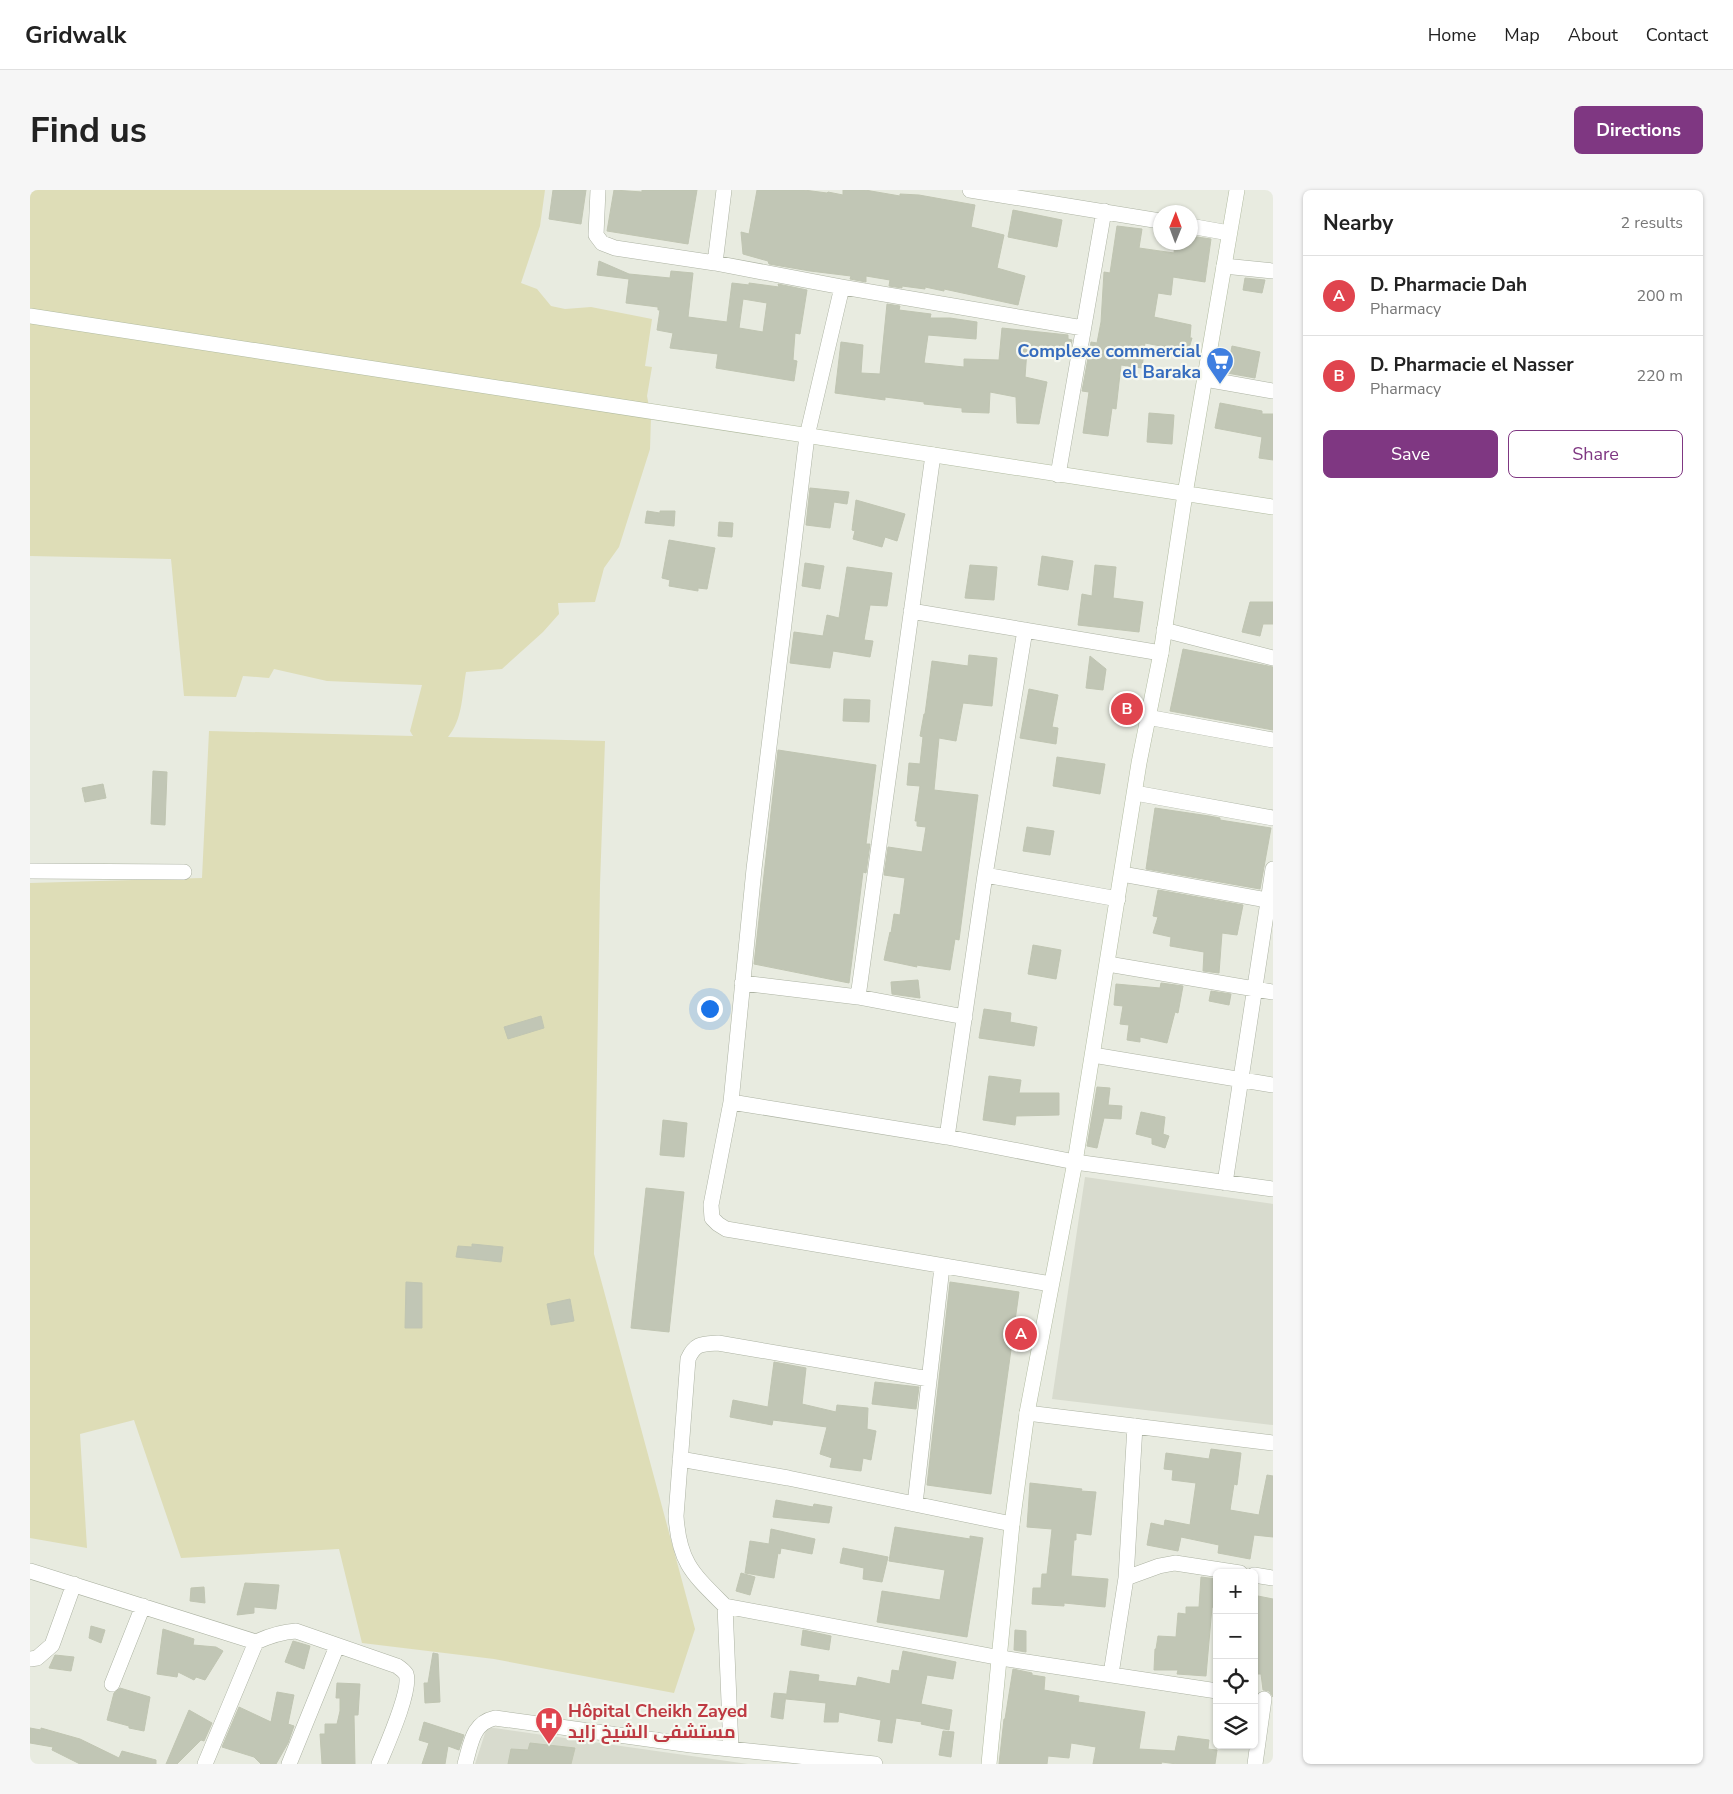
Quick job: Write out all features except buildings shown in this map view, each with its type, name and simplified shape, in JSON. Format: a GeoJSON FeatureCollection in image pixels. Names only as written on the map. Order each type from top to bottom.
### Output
{"type":"FeatureCollection","features":[{"type":"Feature","properties":{"kind":"street"},"geometry":{"type":"LineString","coordinates":[[598,190],[596,235],[602,243],[628,250],[715,263],[1082,328]]}},
{"type":"Feature","properties":{"kind":"street"},"geometry":{"type":"LineString","coordinates":[[715,263],[724,190]]}},
{"type":"Feature","properties":{"kind":"street"},"geometry":{"type":"LineString","coordinates":[[989,1764],[1001,1658],[1012,1524],[1027,1413],[1075,1162],[1147,717],[1161,653],[1185,494],[1237,190]]}},
{"type":"Feature","properties":{"kind":"street"},"geometry":{"type":"LineString","coordinates":[[978,191],[1153,220]]}},
{"type":"Feature","properties":{"kind":"street"},"geometry":{"type":"LineString","coordinates":[[1058,475],[1082,328],[1104,211]]}},
{"type":"Feature","properties":{"kind":"street"},"geometry":{"type":"LineString","coordinates":[[1198,227],[1230,232]]}},
{"type":"Feature","properties":{"kind":"street"},"geometry":{"type":"LineString","coordinates":[[1224,266],[1273,271]]}},
{"type":"Feature","properties":{"kind":"street"},"geometry":{"type":"LineString","coordinates":[[842,287],[807,436],[754,869],[731,1102],[711,1205],[712,1218],[726,1229],[1051,1284]]}},
{"type":"Feature","properties":{"kind":"street"},"geometry":{"type":"LineString","coordinates":[[30,316],[1273,507]]}},
{"type":"Feature","properties":{"kind":"street"},"geometry":{"type":"LineString","coordinates":[[1205,379],[1273,391]]}},
{"type":"Feature","properties":{"kind":"street"},"geometry":{"type":"LineString","coordinates":[[858,997],[933,455]]}},
{"type":"Feature","properties":{"kind":"street"},"geometry":{"type":"LineString","coordinates":[[911,611],[1161,653]]}},
{"type":"Feature","properties":{"kind":"street"},"geometry":{"type":"LineString","coordinates":[[947,1137],[985,875],[1025,630]]}},
{"type":"Feature","properties":{"kind":"street"},"geometry":{"type":"LineString","coordinates":[[1164,630],[1273,658]]}},
{"type":"Feature","properties":{"kind":"street"},"geometry":{"type":"LineString","coordinates":[[1147,717],[1273,740]]}},
{"type":"Feature","properties":{"kind":"street"},"geometry":{"type":"LineString","coordinates":[[1135,793],[1273,818]]}},
{"type":"Feature","properties":{"kind":"street"},"geometry":{"type":"LineString","coordinates":[[1225,1183],[1271,901],[1273,869]]}},
{"type":"Feature","properties":{"kind":"street"},"geometry":{"type":"LineString","coordinates":[[30,871],[184,872]]}},
{"type":"Feature","properties":{"kind":"street"},"geometry":{"type":"LineString","coordinates":[[1122,874],[1271,901]]}},
{"type":"Feature","properties":{"kind":"street"},"geometry":{"type":"LineString","coordinates":[[985,875],[1118,899]]}},
{"type":"Feature","properties":{"kind":"street"},"geometry":{"type":"LineString","coordinates":[[1108,964],[1273,992]]}},
{"type":"Feature","properties":{"kind":"street"},"geometry":{"type":"LineString","coordinates":[[742,984],[858,997],[965,1017]]}},
{"type":"Feature","properties":{"kind":"street"},"geometry":{"type":"LineString","coordinates":[[1093,1054],[1273,1085]]}},
{"type":"Feature","properties":{"kind":"street"},"geometry":{"type":"LineString","coordinates":[[731,1102],[947,1137],[1075,1162],[1273,1189]]}},
{"type":"Feature","properties":{"kind":"street"},"geometry":{"type":"LineString","coordinates":[[915,1504],[942,1266]]}},
{"type":"Feature","properties":{"kind":"street"},"geometry":{"type":"LineString","coordinates":[[929,1379],[718,1343],[703,1344],[693,1348],[688,1359],[676,1516],[677,1536],[682,1556],[697,1578],[725,1606],[1001,1658],[1213,1690]]}},
{"type":"Feature","properties":{"kind":"street"},"geometry":{"type":"LineString","coordinates":[[1027,1413],[1273,1443]]}},
{"type":"Feature","properties":{"kind":"street"},"geometry":{"type":"LineString","coordinates":[[1111,1674],[1126,1578],[1135,1426]]}},
{"type":"Feature","properties":{"kind":"street"},"geometry":{"type":"LineString","coordinates":[[680,1459],[788,1478],[1012,1524]]}},
{"type":"Feature","properties":{"kind":"street"},"geometry":{"type":"LineString","coordinates":[[1126,1578],[1159,1566],[1175,1563],[1214,1569]]}},
{"type":"Feature","properties":{"kind":"street"},"geometry":{"type":"LineString","coordinates":[[30,1571],[256,1642]]}},
{"type":"Feature","properties":{"kind":"street"},"geometry":{"type":"LineString","coordinates":[[1258,1576],[1273,1578]]}},
{"type":"Feature","properties":{"kind":"street"},"geometry":{"type":"LineString","coordinates":[[30,1659],[44,1654],[52,1645],[74,1584]]}},
{"type":"Feature","properties":{"kind":"street"},"geometry":{"type":"LineString","coordinates":[[112,1684],[143,1606]]}},
{"type":"Feature","properties":{"kind":"street"},"geometry":{"type":"LineString","coordinates":[[725,1606],[731,1749]]}},
{"type":"Feature","properties":{"kind":"street"},"geometry":{"type":"LineString","coordinates":[[205,1764],[256,1642],[272,1634],[296,1631],[397,1666],[405,1673],[408,1684],[395,1725],[379,1764]]}},
{"type":"Feature","properties":{"kind":"street"},"geometry":{"type":"LineString","coordinates":[[289,1764],[337,1646]]}},
{"type":"Feature","properties":{"kind":"street"},"geometry":{"type":"LineString","coordinates":[[1255,1764],[1264,1699]]}},
{"type":"Feature","properties":{"kind":"street"},"geometry":{"type":"LineString","coordinates":[[465,1764],[475,1731],[485,1720],[495,1718],[731,1749],[876,1764]]}},
{"type":"Feature","properties":{"kind":"shaded area"},"geometry":{"type":"Polygon","coordinates":[[[1085,1177],[1273,1204],[1273,1425],[1052,1399],[1085,1177]]]}},
{"type":"Feature","properties":{"kind":"shaded area","name":"Hôpital Cheikh Zayed مستشفى الشيخ زايد"},"geometry":{"type":"Polygon","coordinates":[[[487,1727],[748,1764],[475,1764],[487,1727]]]}},
{"type":"Feature","properties":{"kind":"green space"},"geometry":{"type":"Polygon","coordinates":[[[30,190],[545,190],[540,226],[521,283],[537,289],[551,306],[565,309],[591,307],[652,319],[645,366],[652,367],[647,396],[651,417],[650,449],[619,547],[604,568],[595,602],[558,603],[559,614],[543,632],[502,669],[466,672],[457,722],[448,737],[605,741],[600,885],[594,1254],[695,1629],[674,1693],[494,1659],[362,1643],[339,1549],[181,1558],[134,1420],[80,1434],[87,1548],[30,1538],[30,883],[202,878],[209,731],[413,736],[410,731],[422,685],[327,681],[274,669],[269,678],[243,676],[236,697],[184,696],[171,559],[30,556],[30,190]]]}},
{"type":"Feature","properties":{"kind":"place","name":"Complexe commercial el Baraka"},"geometry":{"type":"Point","coordinates":[1220,385]}},
{"type":"Feature","properties":{"kind":"place","name":"D. Pharmacie el Nasser"},"geometry":{"type":"Point","coordinates":[1127,709]}},
{"type":"Feature","properties":{"kind":"place","name":"D. Pharmacie Dah"},"geometry":{"type":"Point","coordinates":[1021,1334]}},
{"type":"Feature","properties":{"kind":"place","name":"Hôpital Cheikh Zayed مستشفى الشيخ زايد"},"geometry":{"type":"Point","coordinates":[549,1745]}}]}
